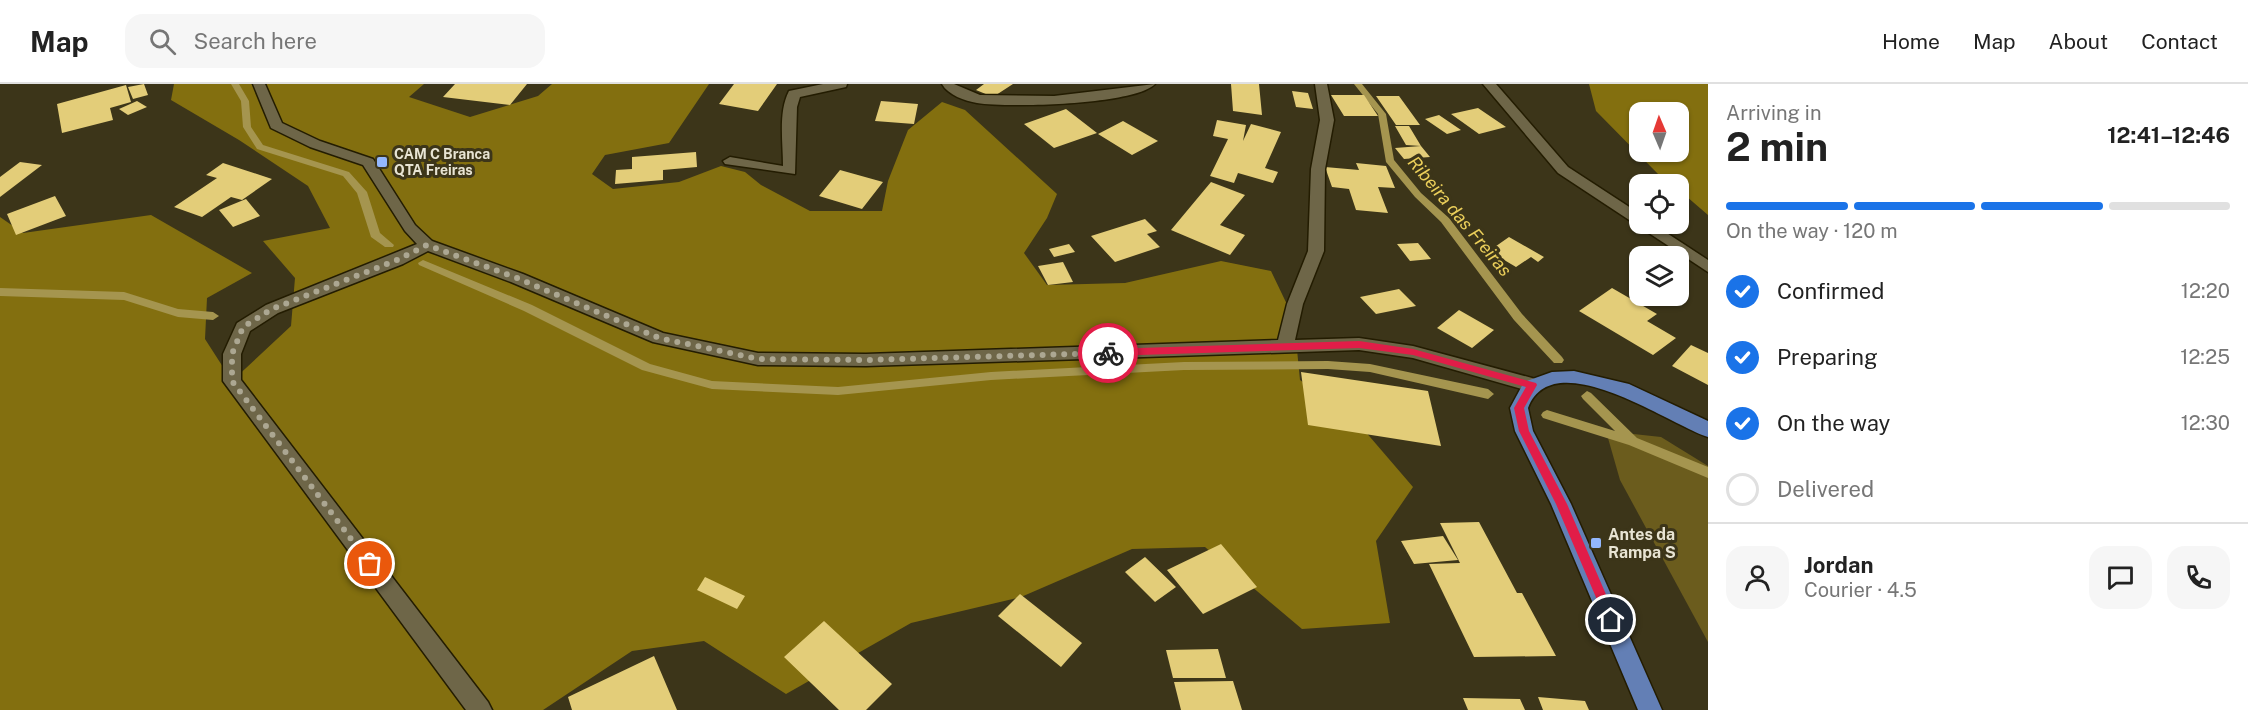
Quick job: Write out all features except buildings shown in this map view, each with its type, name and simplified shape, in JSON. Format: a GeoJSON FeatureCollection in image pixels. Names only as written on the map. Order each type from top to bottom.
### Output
{"type":"FeatureCollection","features":[{"type":"Feature","properties":{"kind":"main road"},"geometry":{"type":"LineString","coordinates":[[1650,710],[1561,504],[1524,431],[1519,408],[1532,385],[1548,379],[1567,378],[1626,389],[1708,430]]}},
{"type":"Feature","properties":{"kind":"street"},"geometry":{"type":"LineString","coordinates":[[259,84],[276,125],[315,144],[368,162],[410,228],[427,245],[517,278],[659,338],[758,359],[866,360],[1359,344],[1413,352],[1532,385]]}},
{"type":"Feature","properties":{"kind":"street"},"geometry":{"type":"LineString","coordinates":[[730,161],[790,171],[790,107],[794,94],[841,84]]}},
{"type":"Feature","properties":{"kind":"street"},"geometry":{"type":"LineString","coordinates":[[948,84],[951,89],[978,99],[1054,100],[1128,93],[1149,84]]}},
{"type":"Feature","properties":{"kind":"street"},"geometry":{"type":"LineString","coordinates":[[1285,347],[1295,304],[1316,252],[1318,169],[1327,120],[1321,84]]}},
{"type":"Feature","properties":{"kind":"street"},"geometry":{"type":"LineString","coordinates":[[1489,84],[1563,170],[1629,214]]}},
{"type":"Feature","properties":{"kind":"street"},"geometry":{"type":"LineString","coordinates":[[1658,234],[1708,267]]}},
{"type":"Feature","properties":{"kind":"street"},"geometry":{"type":"LineString","coordinates":[[427,245],[397,260],[272,309],[243,327],[232,354],[232,381],[480,710]]}},
{"type":"Feature","properties":{"kind":"shaded area"},"geometry":{"type":"Polygon","coordinates":[[[174,84],[424,84],[409,97],[470,117],[538,96],[552,84],[709,84],[669,143],[605,155],[592,174],[613,189],[679,182],[721,166],[745,172],[761,185],[810,211],[882,211],[888,181],[908,130],[942,102],[965,110],[1057,194],[1047,218],[1024,253],[1047,285],[1125,283],[1221,261],[1271,271],[1294,319],[1300,380],[1358,423],[1413,487],[1376,541],[1390,623],[1302,629],[1205,547],[1132,549],[1021,597],[911,623],[786,694],[704,641],[632,651],[543,710],[0,710],[0,217],[23,233],[151,215],[252,273],[207,298],[205,339],[232,381],[291,326],[295,278],[263,241],[330,228],[308,186],[239,140],[171,100],[174,84]]]}},
{"type":"Feature","properties":{"kind":"shaded area"},"geometry":{"type":"Polygon","coordinates":[[[1589,84],[1708,84],[1708,215],[1689,199],[1689,174],[1658,174],[1646,162],[1689,162],[1689,102],[1629,102],[1629,145],[1596,111],[1589,84]]]}},
{"type":"Feature","properties":{"kind":"shaded area"},"geometry":{"type":"Polygon","coordinates":[[[1606,431],[1661,437],[1708,466],[1708,642],[1620,480],[1606,431]]]}},
{"type":"Feature","properties":{"kind":"waterway","name":"Ribeira das Freiras"},"geometry":{"type":"LineString","coordinates":[[235,84],[245,101],[247,127],[260,147],[346,174],[362,192],[375,235],[389,245]]}},
{"type":"Feature","properties":{"kind":"waterway","name":"Ribeira das Freiras"},"geometry":{"type":"LineString","coordinates":[[1358,84],[1382,114],[1389,160],[1418,195],[1445,220],[1518,317],[1558,360]]}},
{"type":"Feature","properties":{"kind":"waterway","name":"Ribeira das Freiras"},"geometry":{"type":"LineString","coordinates":[[423,263],[528,308],[646,367],[712,385],[838,391],[991,376],[1184,366],[1328,365],[1370,368],[1488,394]]}},
{"type":"Feature","properties":{"kind":"waterway","name":"Ribeira das Freiras"},"geometry":{"type":"LineString","coordinates":[[0,292],[124,296],[178,313],[213,316]]}},
{"type":"Feature","properties":{"kind":"waterway","name":"Ribeira das Freiras"},"geometry":{"type":"LineString","coordinates":[[1587,396],[1633,441],[1708,473]]}},
{"type":"Feature","properties":{"kind":"waterway","name":"Ribeira das Freiras"},"geometry":{"type":"LineString","coordinates":[[1547,415],[1629,440]]}},
{"type":"Feature","properties":{"kind":"way so far"},"geometry":{"type":"LineString","coordinates":[[370,564],[232,381],[232,354],[243,327],[272,309],[397,260],[427,245],[517,278],[659,338],[758,359],[866,360],[1108,353]]}},
{"type":"Feature","properties":{"kind":"place","name":"CAM C Branca QTA Freiras"},"geometry":{"type":"Point","coordinates":[382,162]}},
{"type":"Feature","properties":{"kind":"place","name":"Antes da Rampa S"},"geometry":{"type":"Point","coordinates":[1596,543]}},
{"type":"Feature","properties":{"kind":"route"},"geometry":{"type":"LineString","coordinates":[[1108,353],[1359,344],[1413,352],[1532,385],[1519,408],[1524,431],[1561,504],[1611,620]]}}]}
